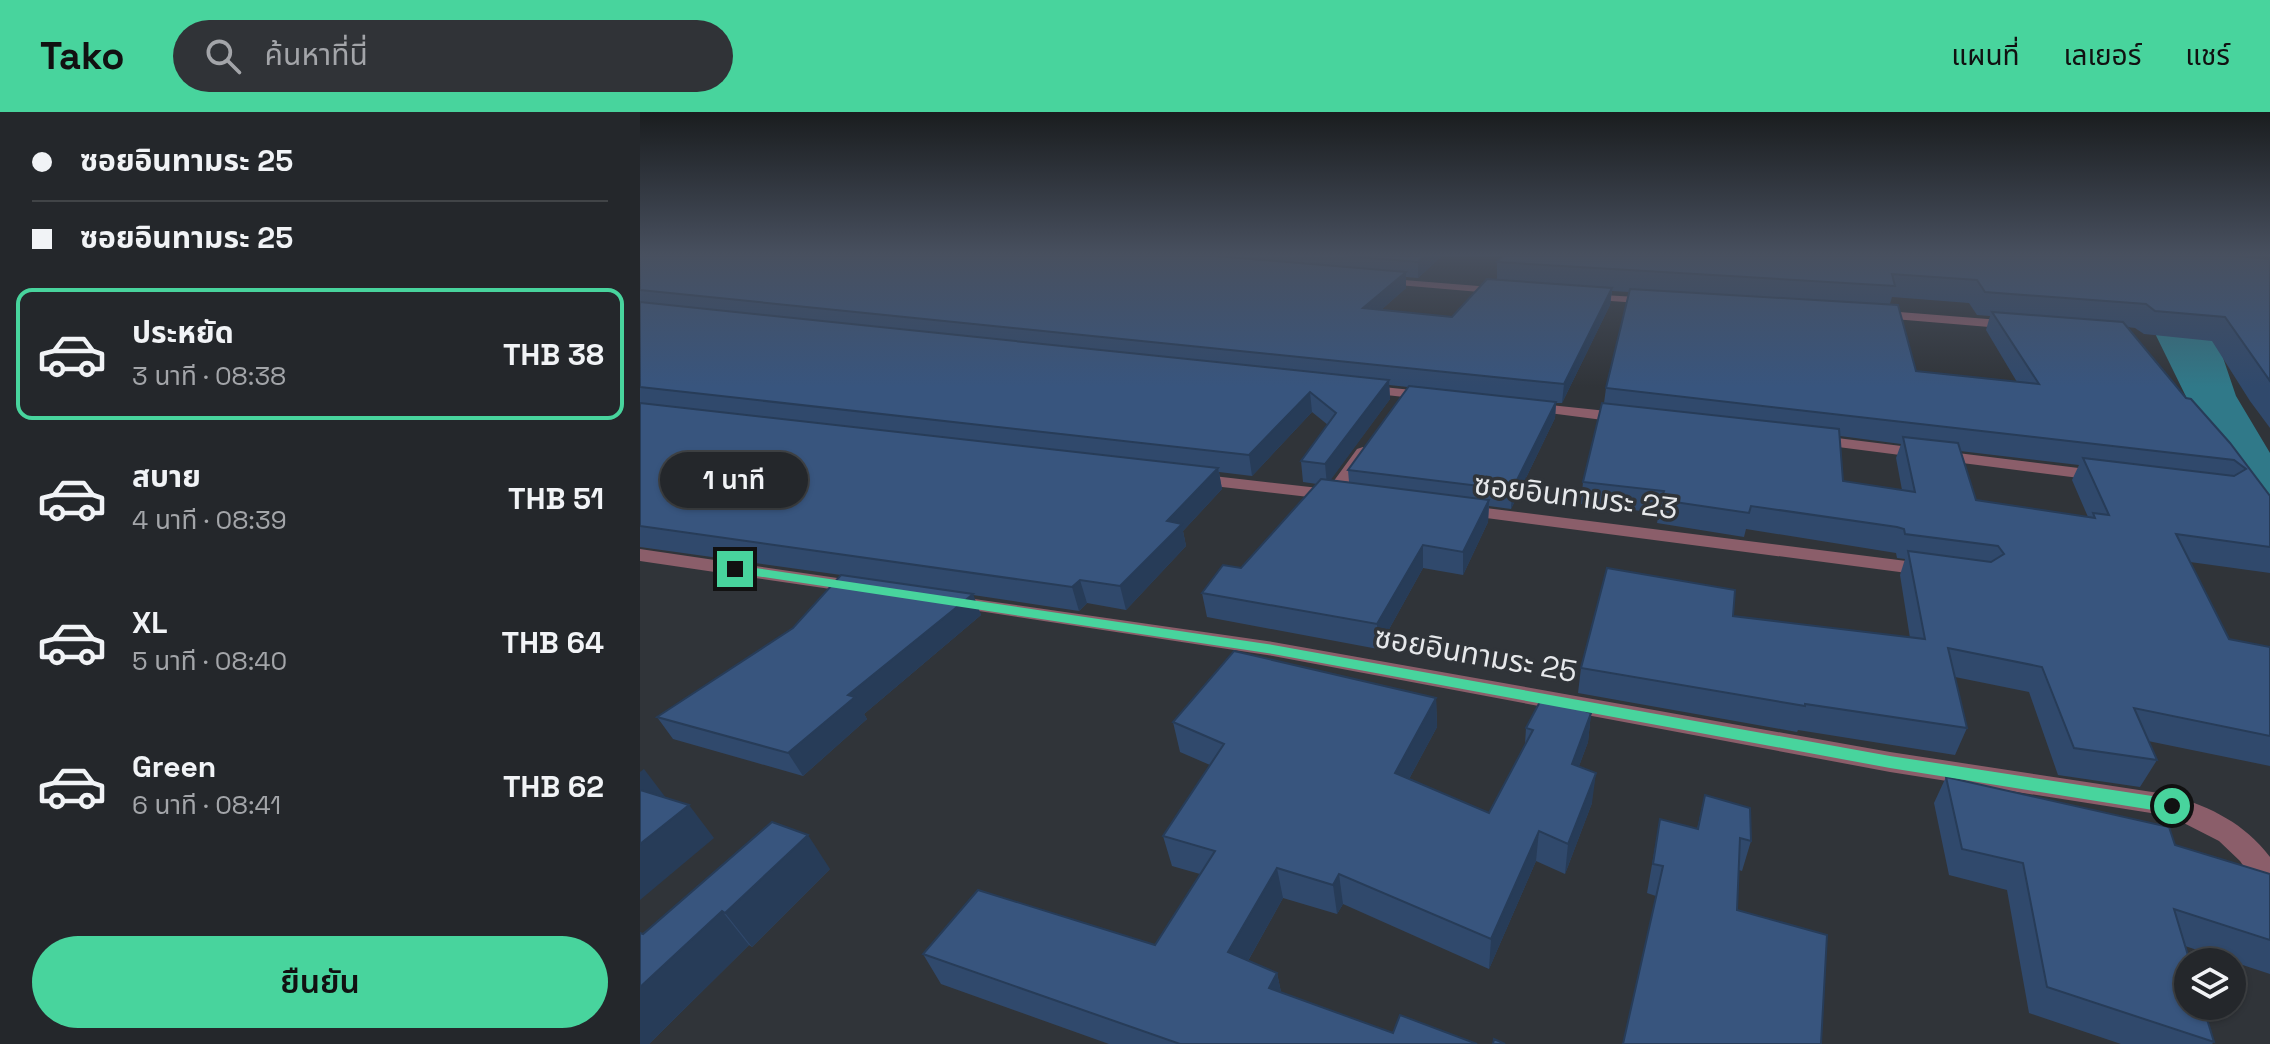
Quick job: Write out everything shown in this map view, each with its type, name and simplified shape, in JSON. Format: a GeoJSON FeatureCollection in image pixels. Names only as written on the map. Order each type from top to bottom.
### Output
{"type":"FeatureCollection","features":[{"type":"Feature","properties":{"kind":"street"},"geometry":{"type":"LineString","coordinates":[[1625,299],[1664,302]]}},
{"type":"Feature","properties":{"kind":"street"},"geometry":{"type":"LineString","coordinates":[[1854,313],[2020,325]]}},
{"type":"Feature","properties":{"kind":"street"},"geometry":{"type":"LineString","coordinates":[[1344,386],[1451,398]]}},
{"type":"Feature","properties":{"kind":"street"},"geometry":{"type":"LineString","coordinates":[[1391,413],[1405,393]]}},
{"type":"Feature","properties":{"kind":"street"},"geometry":{"type":"LineString","coordinates":[[1512,405],[1649,421]]}},
{"type":"Feature","properties":{"kind":"street"},"geometry":{"type":"LineString","coordinates":[[1183,477],[1341,495],[1374,437]]}},
{"type":"Feature","properties":{"kind":"street"},"geometry":{"type":"LineString","coordinates":[[1804,439],[2113,477]]}},
{"type":"Feature","properties":{"kind":"street","name":"ซอยอินทามระ 23"},"geometry":{"type":"LineString","coordinates":[[1444,508],[1949,573]]}},
{"type":"Feature","properties":{"kind":"street"},"geometry":{"type":"LineString","coordinates":[[640,555],[877,590]]}},
{"type":"Feature","properties":{"kind":"street","name":"ซอยอินทามระ 25"},"geometry":{"type":"LineString","coordinates":[[925,598],[1273,649],[1890,762],[2172,806],[2206,818],[2235,835],[2270,881]]}},
{"type":"Feature","properties":{"kind":"street"},"geometry":{"type":"LineString","coordinates":[[2235,835],[2270,853]]}},
{"type":"Feature","properties":{"kind":"water"},"geometry":{"type":"Polygon","coordinates":[[[2160,299],[2203,299],[2236,396],[2270,453],[2270,509],[2200,425],[2142,307],[2160,299]]]}},
{"type":"Feature","properties":{"kind":"building"},"geometry":{"type":"Polygon","coordinates":[[[733,299],[1373,299],[1363,308],[1452,317],[1468,299],[1606,299],[1564,384],[733,299]]]}},
{"type":"Feature","properties":{"kind":"building"},"geometry":{"type":"Polygon","coordinates":[[[1627,299],[1806,299],[1898,305],[1916,371],[2039,384],[1992,312],[2123,322],[2186,398],[2191,399],[2230,443],[2270,496],[2270,547],[2176,534],[2229,639],[2270,647],[2270,736],[2134,708],[2157,760],[2074,748],[2042,667],[1948,648],[1967,728],[1805,706],[1581,668],[1607,568],[1735,590],[1733,616],[1925,639],[1908,551],[1991,562],[2004,554],[1998,546],[1905,534],[1904,529],[1897,527],[1751,506],[1749,513],[1661,500],[1664,491],[1583,482],[1602,403],[1839,429],[1843,481],[1915,492],[1903,437],[1958,443],[1976,500],[2095,518],[2093,513],[2109,515],[2083,458],[2234,476],[2246,469],[2234,460],[1606,388],[1627,299]]]}},
{"type":"Feature","properties":{"kind":"building"},"geometry":{"type":"Polygon","coordinates":[[[2086,299],[2270,299],[2270,381],[2225,317],[2155,311],[2146,304],[2086,299]]]}},
{"type":"Feature","properties":{"kind":"building"},"geometry":{"type":"Polygon","coordinates":[[[640,302],[1389,380],[1325,464],[1301,461],[1336,413],[1310,392],[1249,455],[640,387],[640,302]]]}},
{"type":"Feature","properties":{"kind":"building"},"geometry":{"type":"Polygon","coordinates":[[[1409,386],[1556,402],[1512,490],[1348,470],[1409,386]]]}},
{"type":"Feature","properties":{"kind":"building"},"geometry":{"type":"Polygon","coordinates":[[[640,403],[1218,468],[1167,521],[1182,524],[1120,586],[1080,580],[1072,587],[640,526],[640,403]]]}},
{"type":"Feature","properties":{"kind":"building"},"geometry":{"type":"Polygon","coordinates":[[[1321,479],[1489,500],[1463,552],[1423,545],[1377,624],[1202,593],[1223,565],[1241,568],[1321,479]]]}},
{"type":"Feature","properties":{"kind":"building"},"geometry":{"type":"Polygon","coordinates":[[[841,575],[973,594],[848,695],[855,697],[788,753],[657,717],[793,628],[841,575]]]}},
{"type":"Feature","properties":{"kind":"building"},"geometry":{"type":"Polygon","coordinates":[[[1234,651],[1436,698],[1395,773],[1489,813],[1533,730],[1526,728],[1543,696],[1591,713],[1572,764],[1596,773],[1568,844],[1539,831],[1491,939],[1339,874],[1333,885],[1277,868],[1228,952],[1277,973],[1269,988],[1393,1033],[1400,1015],[1477,1044],[1180,1044],[923,954],[978,890],[1155,945],[1215,851],[1163,836],[1224,744],[1173,722],[1234,651]]]}},
{"type":"Feature","properties":{"kind":"building"},"geometry":{"type":"Polygon","coordinates":[[[1946,777],[2169,827],[2175,845],[2270,874],[2270,940],[2174,909],[2186,948],[2174,948],[2174,1020],[2207,1020],[2214,1042],[2047,987],[2023,863],[1962,849],[1946,777]]]}},
{"type":"Feature","properties":{"kind":"building"},"geometry":{"type":"Polygon","coordinates":[[[640,790],[689,805],[640,844],[640,790]]]}},
{"type":"Feature","properties":{"kind":"building"},"geometry":{"type":"Polygon","coordinates":[[[1705,795],[1750,808],[1751,841],[1740,838],[1737,910],[1827,935],[1821,1044],[1623,1044],[1663,866],[1653,864],[1660,819],[1698,829],[1705,795]]]}},
{"type":"Feature","properties":{"kind":"building"},"geometry":{"type":"Polygon","coordinates":[[[772,822],[808,835],[640,987],[640,933],[643,934],[772,822]]]}},
{"type":"Feature","properties":{"kind":"route"},"geometry":{"type":"LineString","coordinates":[[735,569],[1273,649],[1890,762],[2172,806]]}}]}
